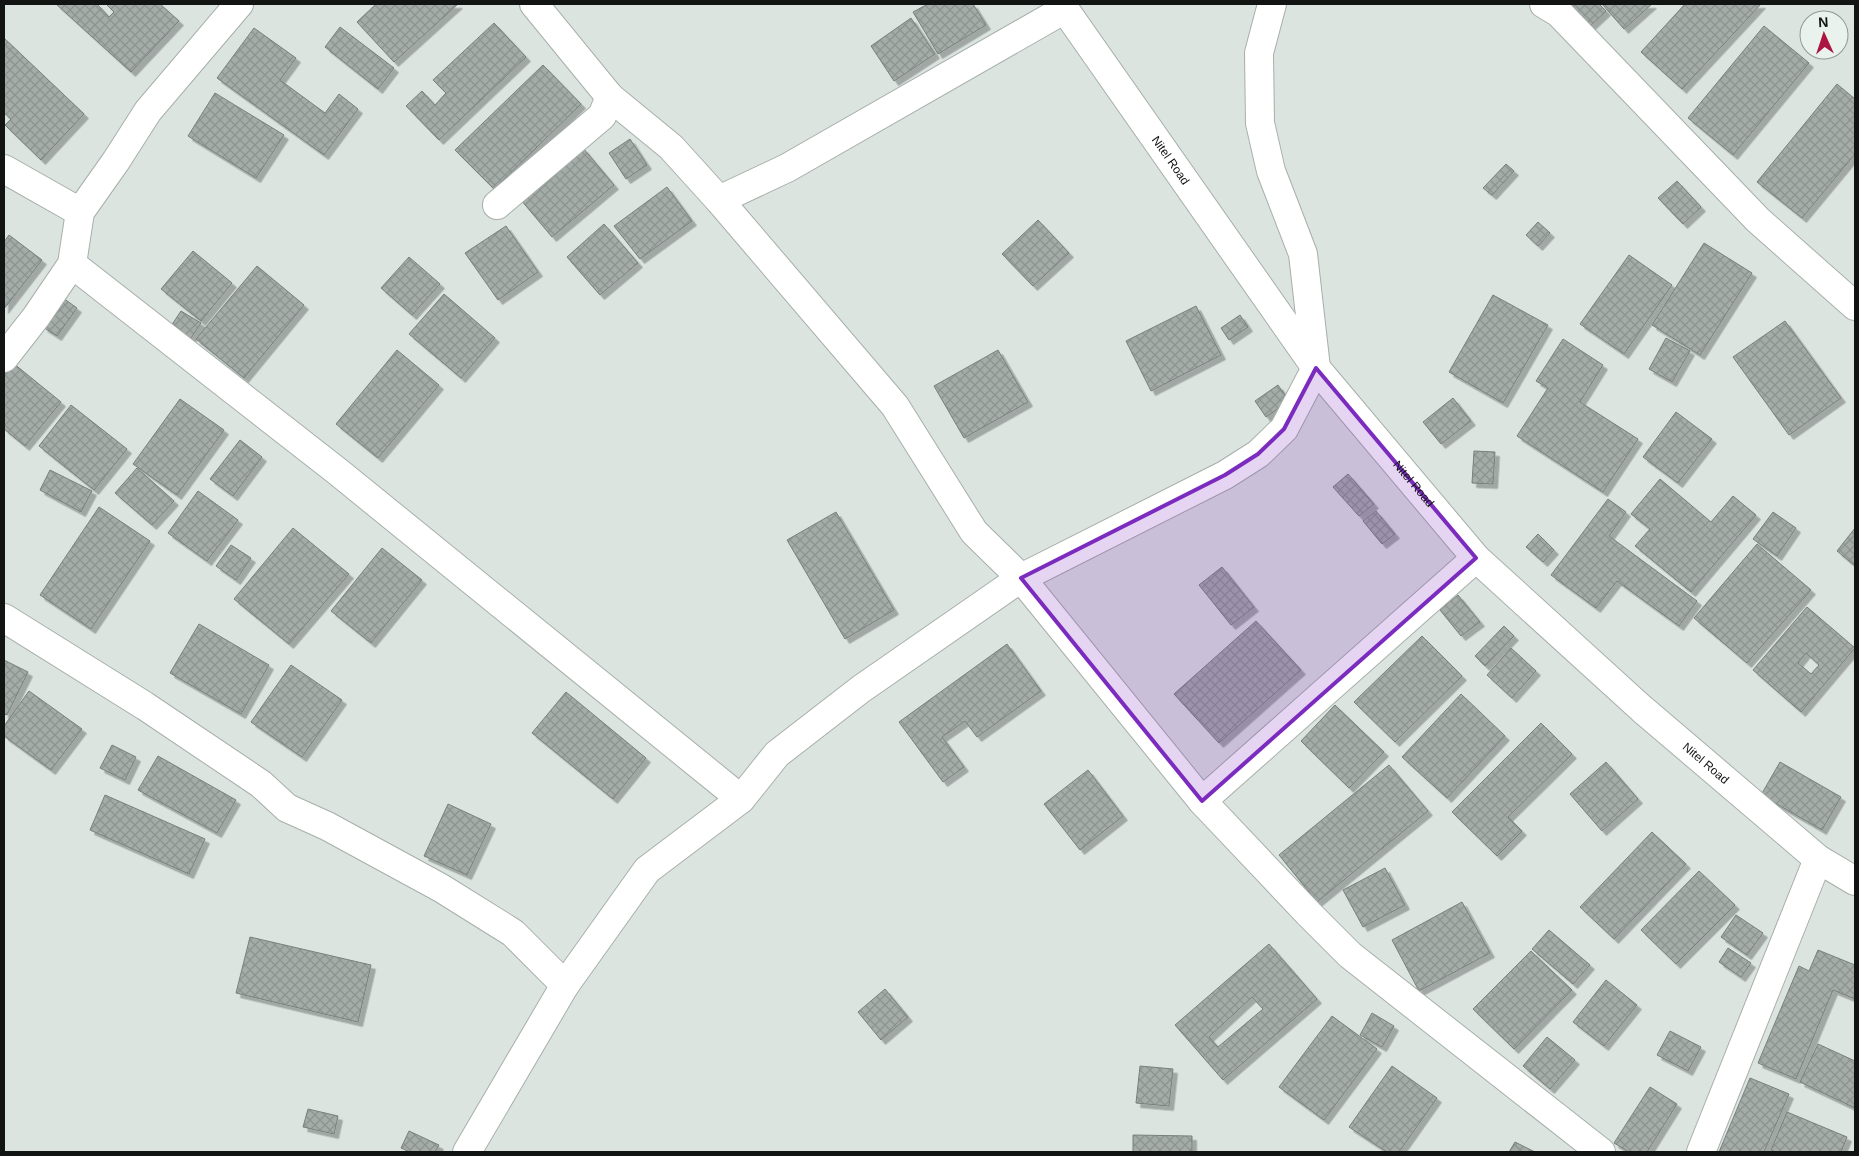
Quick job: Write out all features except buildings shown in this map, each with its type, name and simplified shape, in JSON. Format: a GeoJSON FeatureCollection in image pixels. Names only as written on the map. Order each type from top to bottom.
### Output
{"type":"FeatureCollection","features":[{"type":"Feature","properties":{"kind":"street"},"geometry":{"type":"LineString","coordinates":[[4,358],[36,317],[72,264],[80,212],[148,111],[239,4]]}},
{"type":"Feature","properties":{"kind":"street"},"geometry":{"type":"LineString","coordinates":[[534,4],[610,97],[671,147],[719,200],[895,406],[974,532],[1021,578],[1202,801],[1350,955],[1601,1152]]}},
{"type":"Feature","properties":{"kind":"street"},"geometry":{"type":"LineString","coordinates":[[467,1152],[565,985],[647,870],[741,799],[777,754],[861,689],[1021,578],[1224,475],[1258,454],[1284,429],[1316,368],[1303,254],[1271,171],[1260,122],[1259,53],[1272,4]]}},
{"type":"Feature","properties":{"kind":"street"},"geometry":{"type":"LineString","coordinates":[[1544,4],[1559,13],[1758,220],[1855,306]]}},
{"type":"Feature","properties":{"kind":"street"},"geometry":{"type":"LineString","coordinates":[[719,200],[787,168],[1063,6]]}},
{"type":"Feature","properties":{"kind":"street","name":"Nitel Road"},"geometry":{"type":"LineString","coordinates":[[1063,6],[1316,368],[1476,558],[1642,709],[1818,859],[1855,881]]}},
{"type":"Feature","properties":{"kind":"street"},"geometry":{"type":"LineString","coordinates":[[497,205],[602,116],[610,97]]}},
{"type":"Feature","properties":{"kind":"street"},"geometry":{"type":"LineString","coordinates":[[4,169],[80,212]]}},
{"type":"Feature","properties":{"kind":"street"},"geometry":{"type":"LineString","coordinates":[[72,264],[337,470],[741,799]]}},
{"type":"Feature","properties":{"kind":"street"},"geometry":{"type":"LineString","coordinates":[[1202,801],[1476,558]]}},
{"type":"Feature","properties":{"kind":"street"},"geometry":{"type":"LineString","coordinates":[[4,618],[145,706],[261,784],[287,808],[327,826],[441,888],[512,933],[565,985]]}},
{"type":"Feature","properties":{"kind":"street"},"geometry":{"type":"LineString","coordinates":[[1701,1152],[1818,859]]}},
{"type":"Feature","properties":{"kind":"highlighted area"},"geometry":{"type":"Polygon","coordinates":[[[1316,368],[1476,558],[1202,801],[1021,578],[1225,475],[1258,454],[1284,429],[1316,368]]]}}]}
